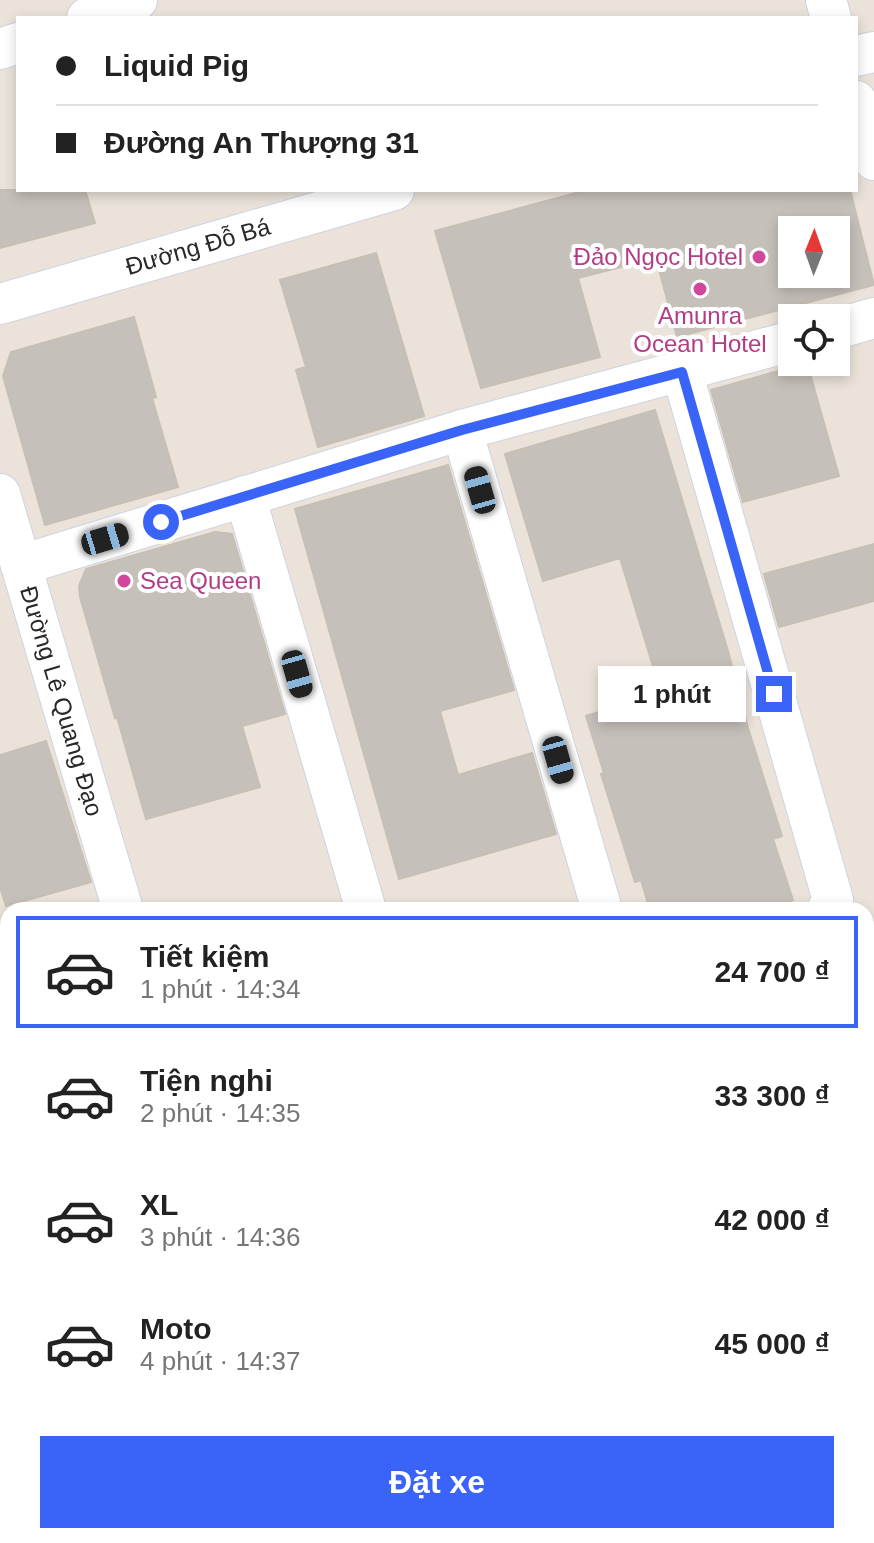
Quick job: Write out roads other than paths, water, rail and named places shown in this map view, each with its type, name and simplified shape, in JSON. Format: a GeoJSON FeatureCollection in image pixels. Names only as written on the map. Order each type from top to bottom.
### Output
{"type":"FeatureCollection","features":[{"type":"Feature","properties":{"kind":"street"},"geometry":{"type":"LineString","coordinates":[[93,16],[137,0]]}},
{"type":"Feature","properties":{"kind":"street"},"geometry":{"type":"LineString","coordinates":[[858,108],[874,160]]}},
{"type":"Feature","properties":{"kind":"street","name":"Đường Đỗ Bá"},"geometry":{"type":"LineString","coordinates":[[0,304],[387,192]]}},
{"type":"Feature","properties":{"kind":"street"},"geometry":{"type":"LineString","coordinates":[[850,325],[874,318]]}},
{"type":"Feature","properties":{"kind":"street"},"geometry":{"type":"LineString","coordinates":[[21,565],[462,430],[778,345]]}},
{"type":"Feature","properties":{"kind":"street"},"geometry":{"type":"LineString","coordinates":[[682,372],[832,902]]}},
{"type":"Feature","properties":{"kind":"street"},"geometry":{"type":"LineString","coordinates":[[462,430],[600,902]]}},
{"type":"Feature","properties":{"kind":"street","name":"Đường Lê Quang Đạo"},"geometry":{"type":"LineString","coordinates":[[0,494],[121,902]]}},
{"type":"Feature","properties":{"kind":"street"},"geometry":{"type":"LineString","coordinates":[[245,496],[364,902]]}},
{"type":"Feature","properties":{"kind":"place","name":"Đảo Ngọc Hotel"},"geometry":{"type":"Point","coordinates":[759,257]}},
{"type":"Feature","properties":{"kind":"place","name":"Amunra Ocean Hotel"},"geometry":{"type":"Point","coordinates":[700,289]}},
{"type":"Feature","properties":{"kind":"place","name":"Sea Queen"},"geometry":{"type":"Point","coordinates":[124,581]}}]}
